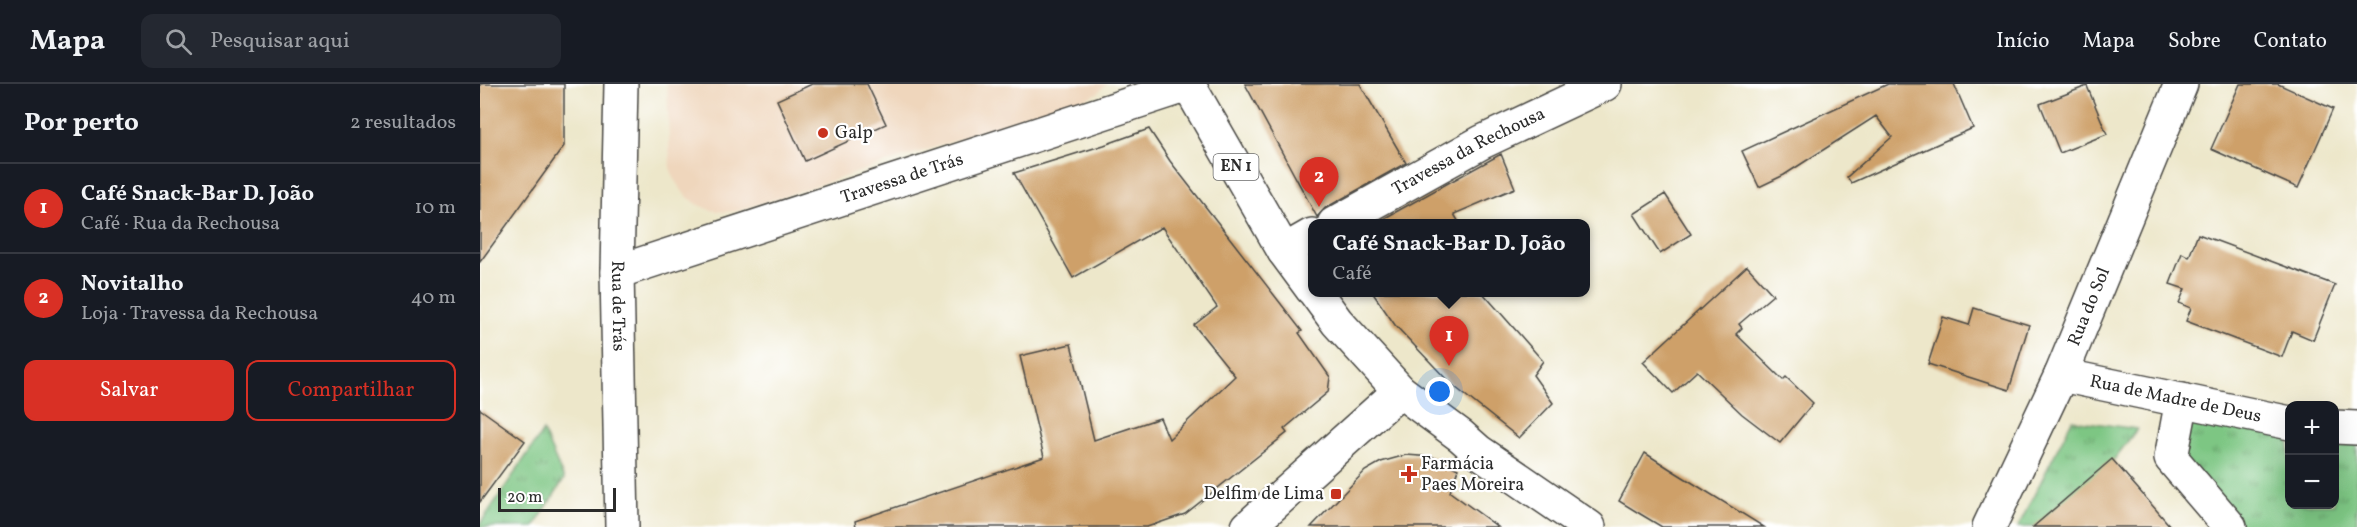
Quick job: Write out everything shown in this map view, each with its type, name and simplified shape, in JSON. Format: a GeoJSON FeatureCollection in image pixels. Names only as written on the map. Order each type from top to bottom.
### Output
{"type":"FeatureCollection","features":[{"type":"Feature","properties":{"kind":"street","name":"Rua de Trás"},"geometry":{"type":"LineString","coordinates":[[621,84],[617,272],[622,527]]}},
{"type":"Feature","properties":{"kind":"street","name":"Travessa de Trás"},"geometry":{"type":"LineString","coordinates":[[617,272],[1188,84]]}},
{"type":"Feature","properties":{"kind":"street","name":"EN 1"},"geometry":{"type":"LineString","coordinates":[[1188,84],[1284,251],[1308,283]]}},
{"type":"Feature","properties":{"kind":"street","name":"Travessa da Rechousa"},"geometry":{"type":"LineString","coordinates":[[1343,219],[1482,142],[1605,84]]}},
{"type":"Feature","properties":{"kind":"street","name":"Rua do Sol"},"geometry":{"type":"LineString","coordinates":[[1989,527],[2061,375],[2181,84]]}},
{"type":"Feature","properties":{"kind":"street"},"geometry":{"type":"LineString","coordinates":[[1284,251],[1308,237]]}},
{"type":"Feature","properties":{"kind":"street","name":"EN 1"},"geometry":{"type":"LineString","coordinates":[[1318,297],[1337,322],[1401,392],[1478,451],[1589,527]]}},
{"type":"Feature","properties":{"kind":"street","name":"Rua de Madre de Deus"},"geometry":{"type":"LineString","coordinates":[[2061,375],[2285,422]]}},
{"type":"Feature","properties":{"kind":"street"},"geometry":{"type":"LineString","coordinates":[[1248,527],[1401,392]]}},
{"type":"Feature","properties":{"kind":"street"},"geometry":{"type":"LineString","coordinates":[[2182,400],[2171,458],[2230,527]]}},
{"type":"Feature","properties":{"kind":"street"},"geometry":{"type":"LineString","coordinates":[[2339,427],[2357,428]]}},
{"type":"Feature","properties":{"kind":"shaded area","name":"Galp"},"geometry":{"type":"Polygon","coordinates":[[[667,84],[1106,84],[1098,93],[1087,98],[738,211],[724,212],[710,210],[697,204],[685,195],[676,182],[670,168],[667,84]]]}},
{"type":"Feature","properties":{"kind":"green space"},"geometry":{"type":"Polygon","coordinates":[[[2187,410],[2285,430],[2285,509],[2339,509],[2339,434],[2357,435],[2357,527],[2241,527],[2178,454],[2187,410]]]}},
{"type":"Feature","properties":{"kind":"green space"},"geometry":{"type":"Polygon","coordinates":[[[2072,420],[2137,429],[2063,527],[2018,527],[2072,420]]]}},
{"type":"Feature","properties":{"kind":"green space"},"geometry":{"type":"Polygon","coordinates":[[[543,431],[564,479],[534,527],[480,527],[480,524],[543,431]]]}},
{"type":"Feature","properties":{"kind":"building"},"geometry":{"type":"Polygon","coordinates":[[[480,84],[564,84],[564,146],[480,262],[480,84]]]}},
{"type":"Feature","properties":{"kind":"building"},"geometry":{"type":"Polygon","coordinates":[[[812,84],[867,84],[886,124],[805,161],[777,100],[812,84]]]}},
{"type":"Feature","properties":{"kind":"building"},"geometry":{"type":"Polygon","coordinates":[[[1245,84],[1360,84],[1406,163],[1325,208],[1317,217],[1245,84]]]}},
{"type":"Feature","properties":{"kind":"building"},"geometry":{"type":"Polygon","coordinates":[[[1888,84],[1954,84],[1973,128],[1851,183],[1847,177],[1892,137],[1876,116],[1784,175],[1759,187],[1742,151],[1888,84]]]}},
{"type":"Feature","properties":{"kind":"building"},"geometry":{"type":"Polygon","coordinates":[[[2240,84],[2278,84],[2333,109],[2298,188],[2211,149],[2240,84]]]}},
{"type":"Feature","properties":{"kind":"building"},"geometry":{"type":"Polygon","coordinates":[[[2087,86],[2107,134],[2060,153],[2040,104],[2087,86]]]}},
{"type":"Feature","properties":{"kind":"building"},"geometry":{"type":"Polygon","coordinates":[[[1149,129],[1170,161],[1302,331],[1299,333],[1330,377],[1328,392],[1284,429],[1287,433],[1185,514],[1147,527],[856,527],[855,521],[1044,457],[1020,356],[1071,344],[1094,440],[1160,418],[1169,439],[1235,376],[1194,325],[1217,307],[1162,227],[1073,278],[1014,173],[1149,129]]]}},
{"type":"Feature","properties":{"kind":"building"},"geometry":{"type":"Polygon","coordinates":[[[1501,154],[1515,188],[1454,214],[1457,219],[1383,219],[1501,154]]]}},
{"type":"Feature","properties":{"kind":"building"},"geometry":{"type":"Polygon","coordinates":[[[1665,194],[1691,234],[1660,254],[1634,214],[1665,194]]]}},
{"type":"Feature","properties":{"kind":"building"},"geometry":{"type":"Polygon","coordinates":[[[2198,234],[2335,285],[2313,340],[2292,331],[2282,357],[2186,321],[2191,308],[2179,303],[2185,289],[2170,284],[2182,253],[2189,257],[2198,234]]]}},
{"type":"Feature","properties":{"kind":"building"},"geometry":{"type":"Polygon","coordinates":[[[1747,266],[1773,295],[1739,324],[1742,328],[1736,334],[1783,380],[1786,377],[1813,403],[1780,443],[1742,414],[1697,371],[1673,393],[1643,362],[1747,266]]]}},
{"type":"Feature","properties":{"kind":"building"},"geometry":{"type":"Polygon","coordinates":[[[1375,297],[1486,297],[1543,361],[1533,375],[1553,403],[1519,438],[1450,383],[1395,325],[1375,297]]]}},
{"type":"Feature","properties":{"kind":"building"},"geometry":{"type":"Polygon","coordinates":[[[1974,308],[2029,325],[2009,390],[1928,364],[1943,317],[1969,325],[1974,308]]]}},
{"type":"Feature","properties":{"kind":"building"},"geometry":{"type":"Polygon","coordinates":[[[480,409],[525,441],[480,502],[480,409]]]}},
{"type":"Feature","properties":{"kind":"building"},"geometry":{"type":"Polygon","coordinates":[[[1645,453],[1764,527],[1662,527],[1619,501],[1645,453]]]}},
{"type":"Feature","properties":{"kind":"building"},"geometry":{"type":"Polygon","coordinates":[[[1406,455],[1433,457],[1458,469],[1450,492],[1498,527],[1311,527],[1365,471],[1381,462],[1406,455]]]}},
{"type":"Feature","properties":{"kind":"building"},"geometry":{"type":"Polygon","coordinates":[[[2112,459],[2171,527],[2033,527],[2112,459]]]}},
{"type":"Feature","properties":{"kind":"place","name":"Galp"},"geometry":{"type":"Point","coordinates":[823,133]}},
{"type":"Feature","properties":{"kind":"place","name":"Novitalho"},"geometry":{"type":"Point","coordinates":[1319,207]}},
{"type":"Feature","properties":{"kind":"place","name":"Café Snack-Bar D. João"},"geometry":{"type":"Point","coordinates":[1449,366]}},
{"type":"Feature","properties":{"kind":"place","name":"Farmácia Paes Moreira"},"geometry":{"type":"Point","coordinates":[1409,474]}},
{"type":"Feature","properties":{"kind":"place","name":"Delfim de Lima"},"geometry":{"type":"Point","coordinates":[1336,494]}}]}
